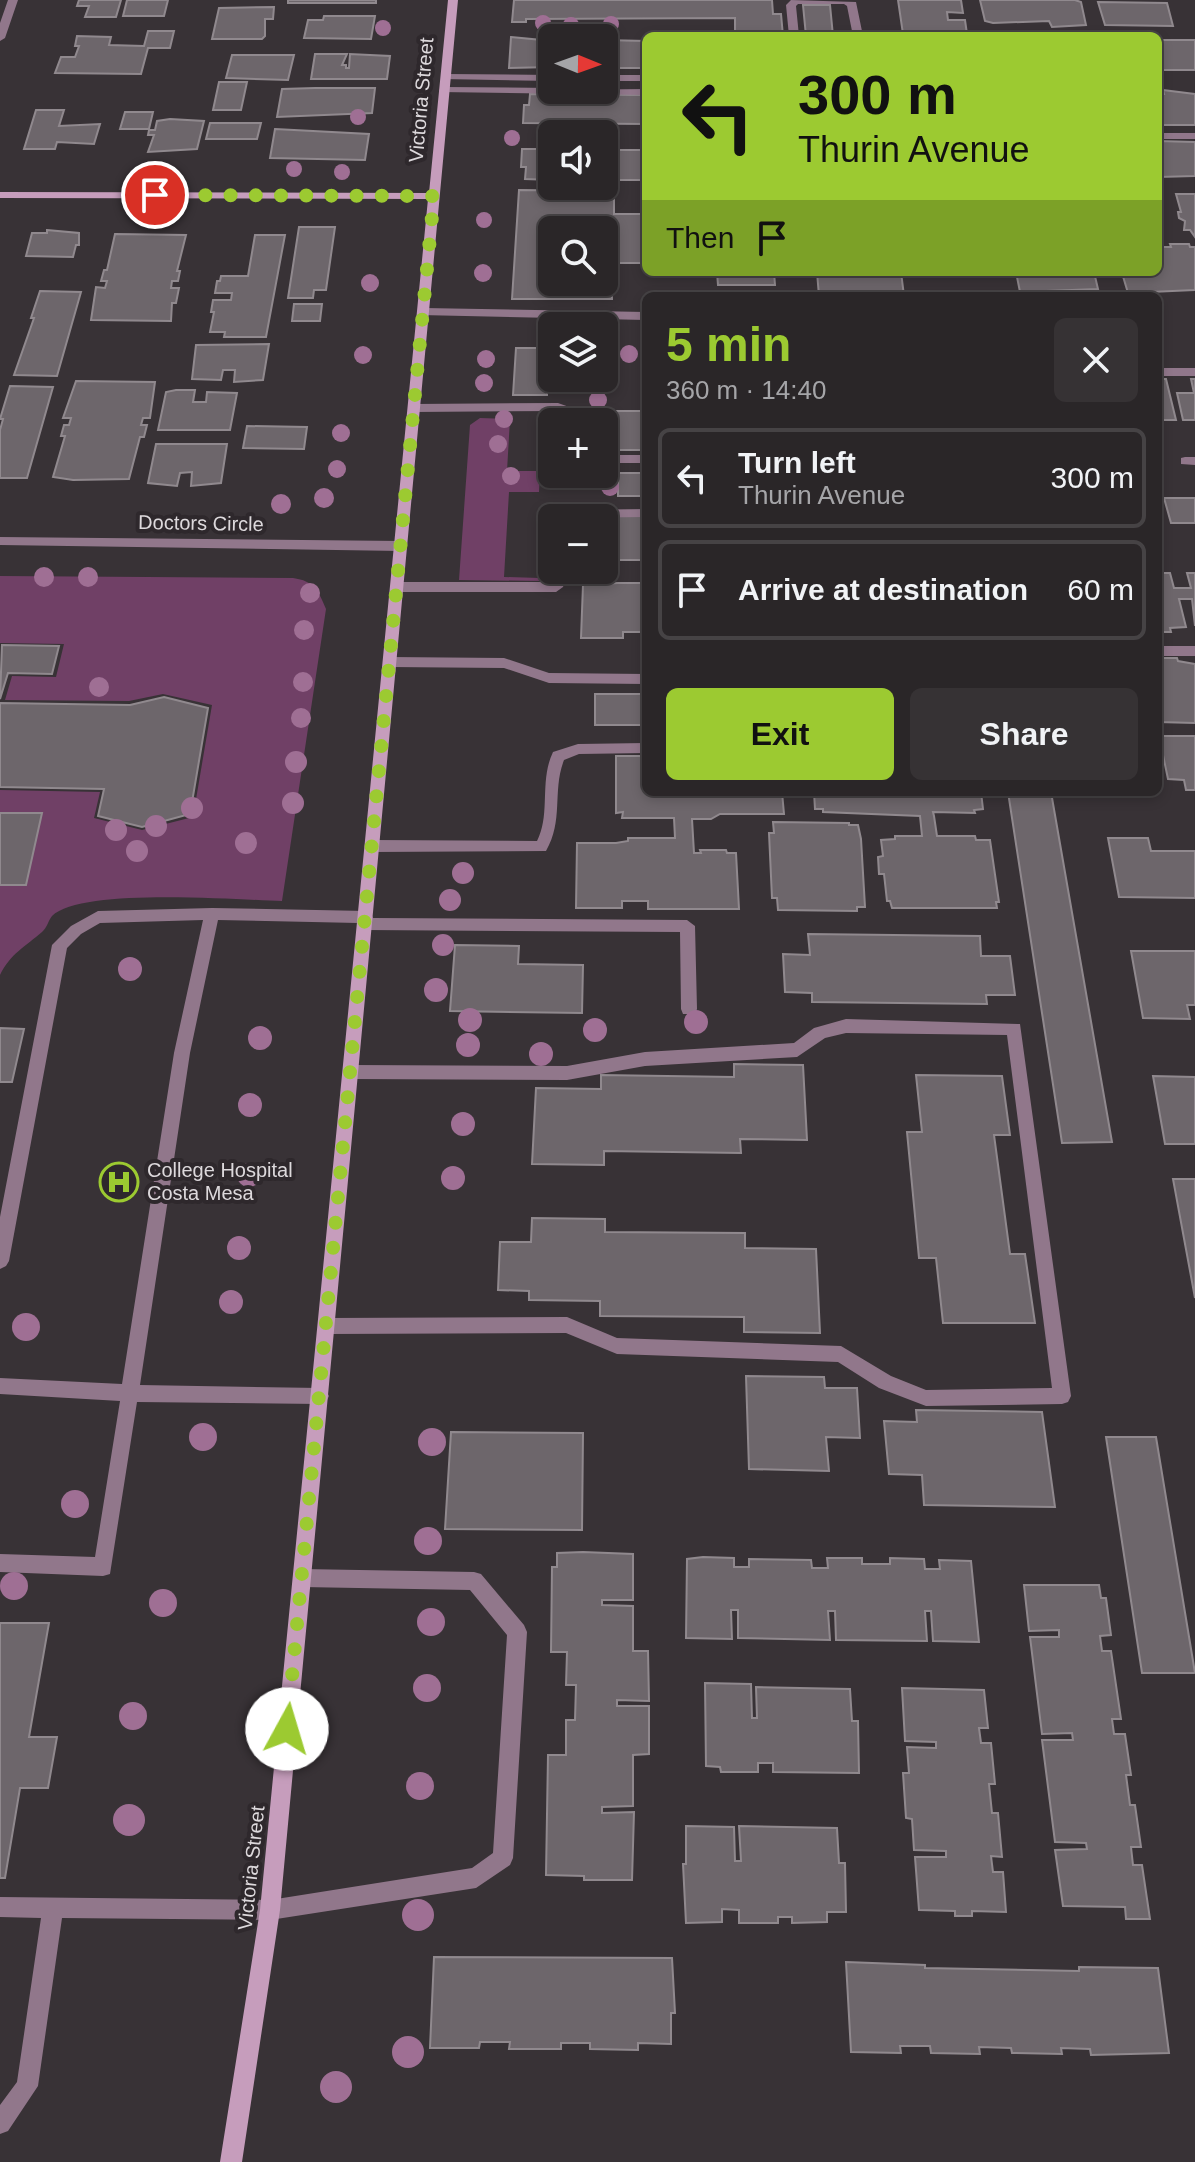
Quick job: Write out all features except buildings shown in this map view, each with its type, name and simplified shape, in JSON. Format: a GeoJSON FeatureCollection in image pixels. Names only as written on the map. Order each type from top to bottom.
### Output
{"type":"FeatureCollection","features":[{"type":"Feature","properties":{"kind":"main road","name":"Victoria Street"},"geometry":{"type":"LineString","coordinates":[[231,2162],[270,1910],[453,0]]}},
{"type":"Feature","properties":{"kind":"main road"},"geometry":{"type":"LineString","coordinates":[[0,195],[434,196]]}},
{"type":"Feature","properties":{"kind":"street"},"geometry":{"type":"LineString","coordinates":[[0,38],[13,0]]}},
{"type":"Feature","properties":{"kind":"street"},"geometry":{"type":"LineString","coordinates":[[794,32],[791,5],[796,1],[846,1],[852,4],[857,32]]}},
{"type":"Feature","properties":{"kind":"street"},"geometry":{"type":"LineString","coordinates":[[618,78],[642,78]]}},
{"type":"Feature","properties":{"kind":"street"},"geometry":{"type":"LineString","coordinates":[[445,83],[538,79]]}},
{"type":"Feature","properties":{"kind":"street"},"geometry":{"type":"LineString","coordinates":[[445,83],[642,92]]}},
{"type":"Feature","properties":{"kind":"street"},"geometry":{"type":"LineString","coordinates":[[1162,136],[1195,136]]}},
{"type":"Feature","properties":{"kind":"street"},"geometry":{"type":"LineString","coordinates":[[424,312],[642,316]]}},
{"type":"Feature","properties":{"kind":"street"},"geometry":{"type":"LineString","coordinates":[[1162,372],[1195,372]]}},
{"type":"Feature","properties":{"kind":"street"},"geometry":{"type":"LineString","coordinates":[[414,408],[560,408]]}},
{"type":"Feature","properties":{"kind":"street"},"geometry":{"type":"LineString","coordinates":[[618,459],[642,459]]}},
{"type":"Feature","properties":{"kind":"street"},"geometry":{"type":"LineString","coordinates":[[618,513],[642,513]]}},
{"type":"Feature","properties":{"kind":"street","name":"Doctors Circle"},"geometry":{"type":"LineString","coordinates":[[0,541],[401,546]]}},
{"type":"Feature","properties":{"kind":"street"},"geometry":{"type":"LineString","coordinates":[[397,587],[556,587],[557,584]]}},
{"type":"Feature","properties":{"kind":"street"},"geometry":{"type":"LineString","coordinates":[[1162,651],[1195,651]]}},
{"type":"Feature","properties":{"kind":"street"},"geometry":{"type":"LineString","coordinates":[[390,662],[504,663],[549,678],[642,679]]}},
{"type":"Feature","properties":{"kind":"street"},"geometry":{"type":"LineString","coordinates":[[372,846],[541,847],[549,837],[552,769],[558,756],[578,749],[642,748]]}},
{"type":"Feature","properties":{"kind":"street"},"geometry":{"type":"LineString","coordinates":[[0,1563],[103,1567],[182,1053],[212,914]]}},
{"type":"Feature","properties":{"kind":"street"},"geometry":{"type":"LineString","coordinates":[[0,1261],[60,945],[76,930],[98,917],[212,914],[366,921],[687,926],[689,1009]]}},
{"type":"Feature","properties":{"kind":"street"},"geometry":{"type":"LineString","coordinates":[[327,1326],[567,1325],[617,1346],[841,1354],[885,1382],[926,1398],[1062,1396],[1014,1029],[846,1026],[820,1033],[797,1050],[645,1059],[567,1073],[351,1072]]}},
{"type":"Feature","properties":{"kind":"street"},"geometry":{"type":"LineString","coordinates":[[0,1386],[130,1393],[320,1396]]}},
{"type":"Feature","properties":{"kind":"street"},"geometry":{"type":"LineString","coordinates":[[0,1907],[270,1910],[476,1878],[503,1858],[517,1632],[474,1581],[302,1578]]}},
{"type":"Feature","properties":{"kind":"street"},"geometry":{"type":"LineString","coordinates":[[0,2123],[27,2086],[53,1908]]}},
{"type":"Feature","properties":{"kind":"shaded area"},"geometry":{"type":"Polygon","coordinates":[[[480,418],[510,419],[507,471],[538,471],[539,492],[509,492],[504,577],[538,578],[538,581],[459,580],[470,425],[480,418]]]}},
{"type":"Feature","properties":{"kind":"shaded area"},"geometry":{"type":"Polygon","coordinates":[[[0,576],[293,578],[306,581],[314,588],[326,609],[282,901],[161,897],[94,901],[68,907],[52,916],[44,930],[13,956],[0,975],[0,790],[100,792],[94,818],[142,830],[193,817],[212,705],[163,694],[129,701],[5,700],[12,676],[56,677],[64,644],[0,643],[0,576]]]}},
{"type":"Feature","properties":{"kind":"place","name":"College Hospital Costa Mesa"},"geometry":{"type":"Point","coordinates":[119,1182]}},
{"type":"Feature","properties":{"kind":"route"},"geometry":{"type":"LineString","coordinates":[[155,195],[434,196],[287,1729]]}}]}
